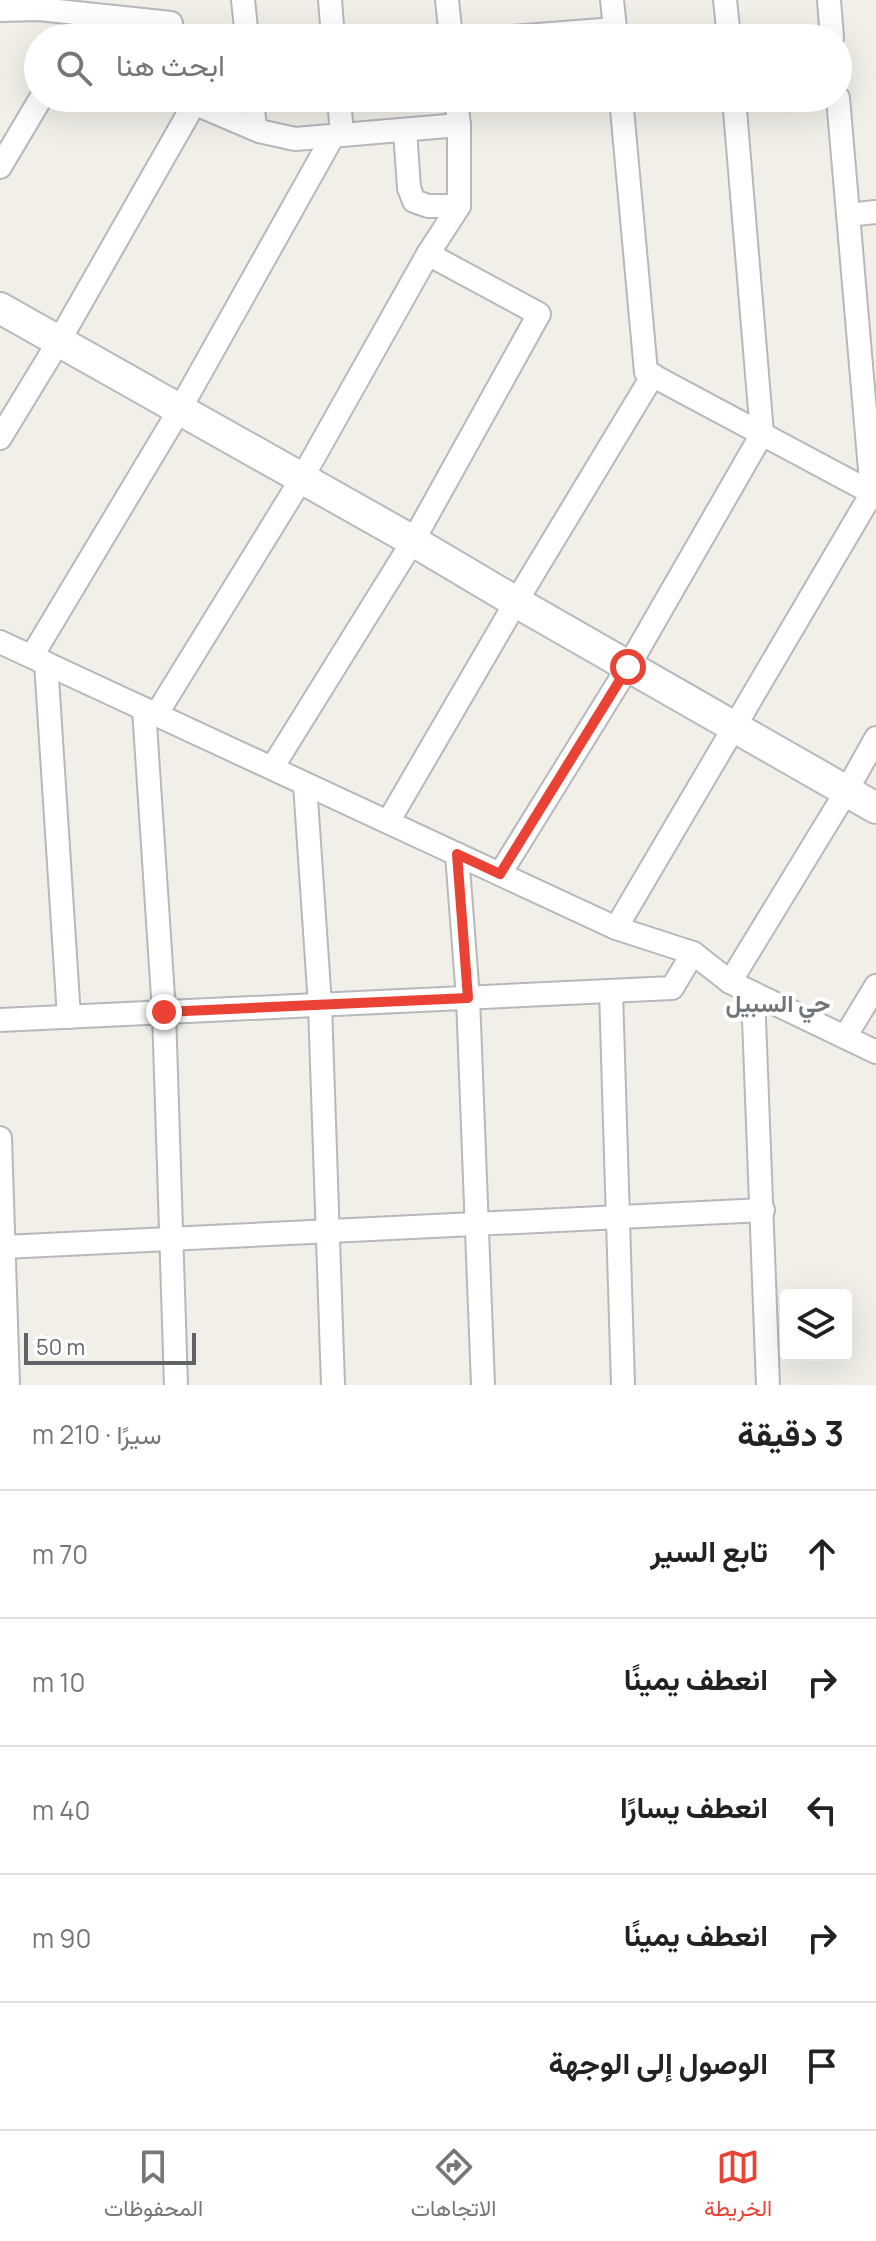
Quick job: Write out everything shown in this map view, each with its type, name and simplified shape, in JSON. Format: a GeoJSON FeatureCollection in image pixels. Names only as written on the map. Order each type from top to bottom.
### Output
{"type":"FeatureCollection","features":[{"type":"Feature","properties":{"kind":"main road"},"geometry":{"type":"LineString","coordinates":[[0,308],[876,808]]}},
{"type":"Feature","properties":{"kind":"street"},"geometry":{"type":"LineString","coordinates":[[243,0],[246,24]]}},
{"type":"Feature","properties":{"kind":"street"},"geometry":{"type":"LineString","coordinates":[[330,0],[332,24]]}},
{"type":"Feature","properties":{"kind":"street"},"geometry":{"type":"LineString","coordinates":[[447,0],[450,24]]}},
{"type":"Feature","properties":{"kind":"street"},"geometry":{"type":"LineString","coordinates":[[612,0],[614,24]]}},
{"type":"Feature","properties":{"kind":"street"},"geometry":{"type":"LineString","coordinates":[[725,0],[728,24]]}},
{"type":"Feature","properties":{"kind":"street"},"geometry":{"type":"LineString","coordinates":[[829,0],[831,24]]}},
{"type":"Feature","properties":{"kind":"street"},"geometry":{"type":"LineString","coordinates":[[0,10],[34,5],[89,15],[116,9],[171,24]]}},
{"type":"Feature","properties":{"kind":"street"},"geometry":{"type":"LineString","coordinates":[[84,24],[89,15]]}},
{"type":"Feature","properties":{"kind":"street"},"geometry":{"type":"LineString","coordinates":[[0,167],[33,112]]}},
{"type":"Feature","properties":{"kind":"street"},"geometry":{"type":"LineString","coordinates":[[0,438],[59,341],[183,112]]}},
{"type":"Feature","properties":{"kind":"street"},"geometry":{"type":"LineString","coordinates":[[215,112],[255,129],[295,139],[459,125]]}},
{"type":"Feature","properties":{"kind":"street"},"geometry":{"type":"LineString","coordinates":[[253,112],[255,129]]}},
{"type":"Feature","properties":{"kind":"street"},"geometry":{"type":"LineString","coordinates":[[69,1017],[39,660],[338,135],[339,112]]}},
{"type":"Feature","properties":{"kind":"street"},"geometry":{"type":"LineString","coordinates":[[176,1385],[164,1012],[150,712],[302,478],[428,254],[459,206],[458,112]]}},
{"type":"Feature","properties":{"kind":"street"},"geometry":{"type":"LineString","coordinates":[[622,112],[646,372],[874,494]]}},
{"type":"Feature","properties":{"kind":"street"},"geometry":{"type":"LineString","coordinates":[[500,874],[628,667],[762,434],[735,112]]}},
{"type":"Feature","properties":{"kind":"street"},"geometry":{"type":"LineString","coordinates":[[616,928],[874,494],[870,390],[848,215],[839,112]]}},
{"type":"Feature","properties":{"kind":"street"},"geometry":{"type":"LineString","coordinates":[[405,130],[409,188],[414,201],[428,206],[459,206]]}},
{"type":"Feature","properties":{"kind":"street"},"geometry":{"type":"LineString","coordinates":[[848,215],[876,212]]}},
{"type":"Feature","properties":{"kind":"street"},"geometry":{"type":"LineString","coordinates":[[272,768],[413,541],[539,314],[428,254]]}},
{"type":"Feature","properties":{"kind":"street"},"geometry":{"type":"LineString","coordinates":[[388,822],[653,375]]}},
{"type":"Feature","properties":{"kind":"street"},"geometry":{"type":"LineString","coordinates":[[0,642],[616,928],[693,953],[730,982],[876,1052]]}},
{"type":"Feature","properties":{"kind":"street"},"geometry":{"type":"LineString","coordinates":[[730,982],[876,738]]}},
{"type":"Feature","properties":{"kind":"street"},"geometry":{"type":"LineString","coordinates":[[305,784],[320,1005],[333,1385]]}},
{"type":"Feature","properties":{"kind":"street"},"geometry":{"type":"LineString","coordinates":[[457,854],[468,998],[483,1385]]}},
{"type":"Feature","properties":{"kind":"street"},"geometry":{"type":"LineString","coordinates":[[0,1020],[672,988],[693,953]]}},
{"type":"Feature","properties":{"kind":"street"},"geometry":{"type":"LineString","coordinates":[[845,1037],[876,986]]}},
{"type":"Feature","properties":{"kind":"street"},"geometry":{"type":"LineString","coordinates":[[611,991],[623,1385]]}},
{"type":"Feature","properties":{"kind":"street"},"geometry":{"type":"LineString","coordinates":[[753,993],[768,1385]]}},
{"type":"Feature","properties":{"kind":"street"},"geometry":{"type":"LineString","coordinates":[[0,1138],[4,1247],[3,1358],[8,1385]]}},
{"type":"Feature","properties":{"kind":"street"},"geometry":{"type":"LineString","coordinates":[[4,1247],[763,1210]]}},
{"type":"Feature","properties":{"kind":"district","name":"حي السبيل"},"geometry":{"type":"Point","coordinates":[778,1004]}},
{"type":"Feature","properties":{"kind":"route"},"geometry":{"type":"LineString","coordinates":[[164,1012],[468,998],[457,854],[500,874],[628,667]]}}]}
